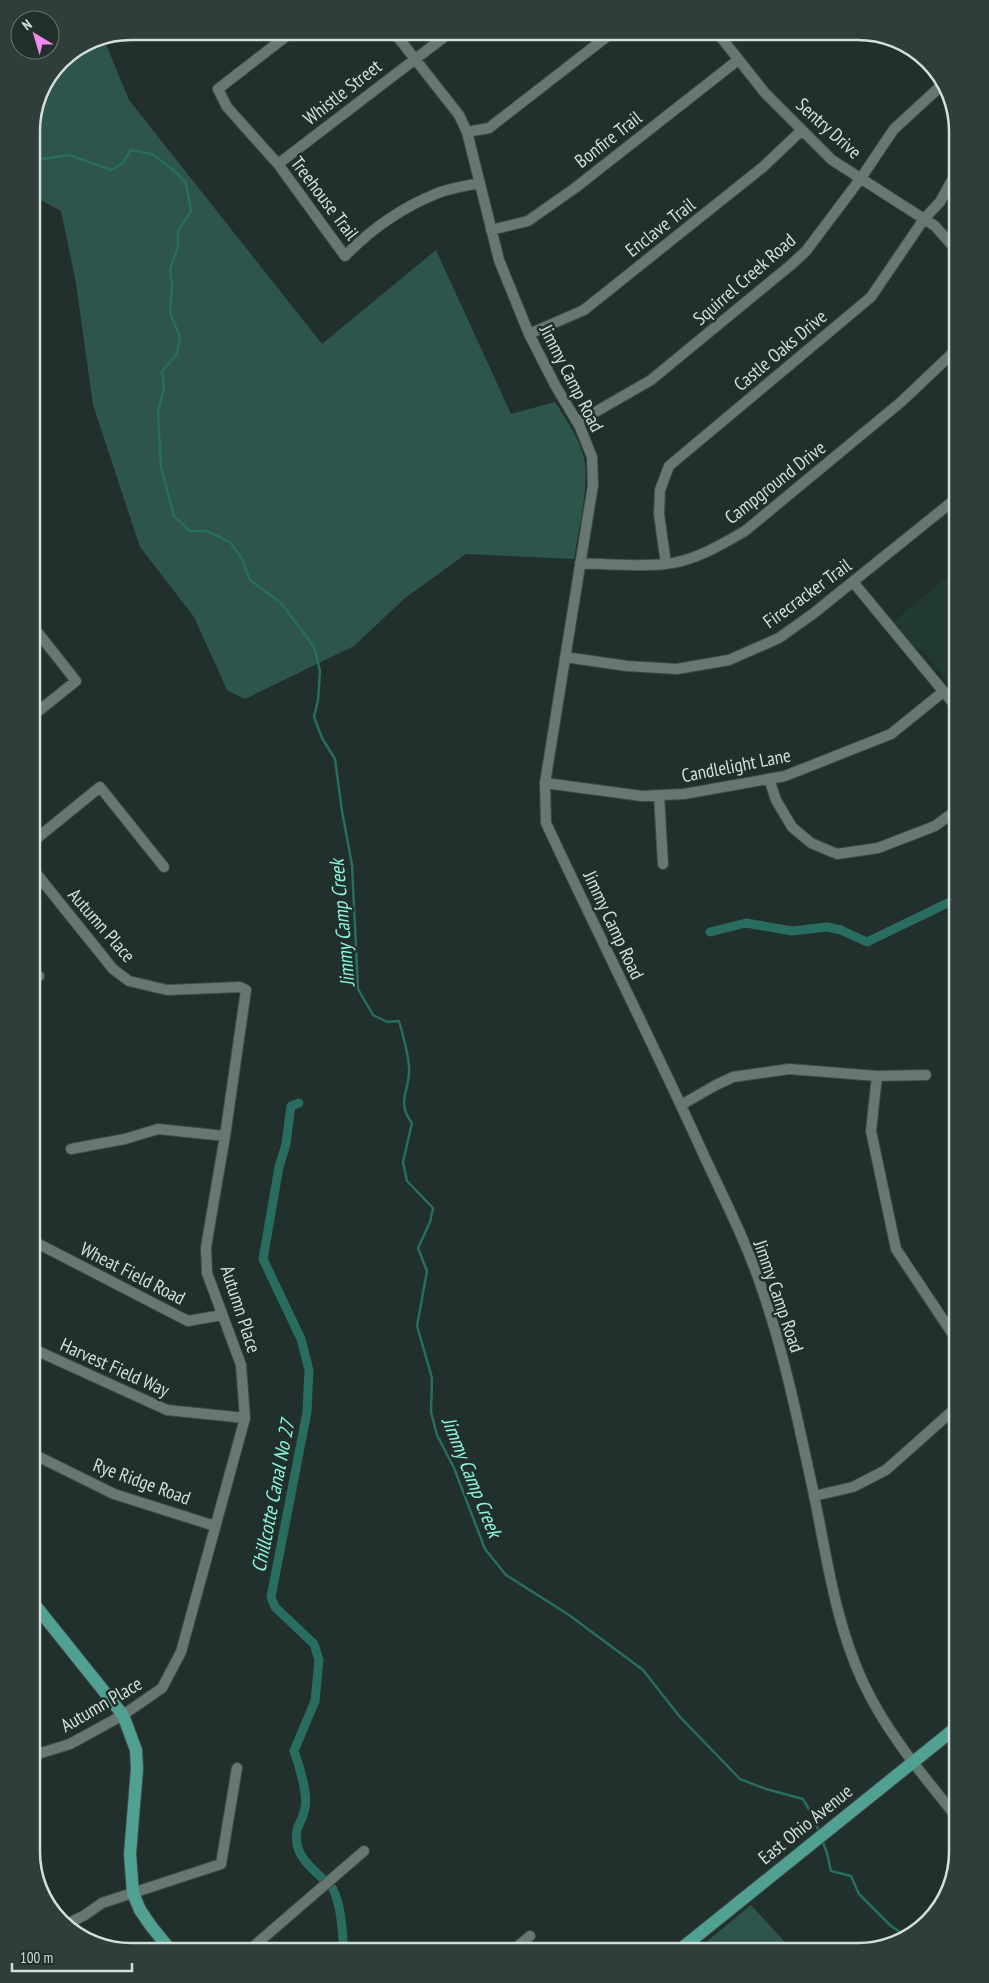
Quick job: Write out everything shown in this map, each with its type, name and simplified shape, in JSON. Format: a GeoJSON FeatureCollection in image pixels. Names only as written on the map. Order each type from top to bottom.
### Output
{"type":"FeatureCollection","features":[{"type":"Feature","properties":{"kind":"main road"},"geometry":{"type":"LineString","coordinates":[[40,1611],[123,1715],[136,1750],[138,1769],[130,1854],[133,1893],[140,1910],[165,1943]]}},
{"type":"Feature","properties":{"kind":"main road","name":"East Ohio Avenue"},"geometry":{"type":"LineString","coordinates":[[688,1943],[894,1775],[949,1733]]}},
{"type":"Feature","properties":{"kind":"street","name":"Treehouse Trail"},"geometry":{"type":"LineString","coordinates":[[281,40],[218,89],[227,107],[278,164],[345,256],[357,243],[397,213],[439,193],[480,182]]}},
{"type":"Feature","properties":{"kind":"street","name":"Jimmy Camp Road"},"geometry":{"type":"LineString","coordinates":[[400,40],[458,115],[468,132],[500,260],[529,334],[555,384],[578,422],[592,457],[593,485],[545,784],[546,823],[681,1105],[761,1287],[784,1358],[814,1496],[830,1584],[842,1631],[862,1681],[886,1724],[949,1808]]}},
{"type":"Feature","properties":{"kind":"street","name":"Whistle Street"},"geometry":{"type":"LineString","coordinates":[[278,164],[439,40]]}},
{"type":"Feature","properties":{"kind":"street"},"geometry":{"type":"LineString","coordinates":[[468,132],[490,128],[602,40]]}},
{"type":"Feature","properties":{"kind":"street","name":"Sentry Drive"},"geometry":{"type":"LineString","coordinates":[[722,40],[765,93],[832,160],[935,226],[949,242]]}},
{"type":"Feature","properties":{"kind":"street","name":"Bonfire Trail"},"geometry":{"type":"LineString","coordinates":[[491,230],[528,221],[575,188],[738,60]]}},
{"type":"Feature","properties":{"kind":"street","name":"Squirrel Creek Road"},"geometry":{"type":"LineString","coordinates":[[578,422],[657,376],[792,264],[806,251],[861,178],[894,129],[939,89]]}},
{"type":"Feature","properties":{"kind":"street","name":"Enclave Trail"},"geometry":{"type":"LineString","coordinates":[[529,334],[584,310],[764,167],[802,130]]}},
{"type":"Feature","properties":{"kind":"street","name":"Castle Oaks Drive"},"geometry":{"type":"LineString","coordinates":[[666,564],[660,514],[660,490],[669,466],[871,297],[924,219],[940,202],[949,186]]}},
{"type":"Feature","properties":{"kind":"street","name":"Campground Drive"},"geometry":{"type":"LineString","coordinates":[[580,563],[666,564],[681,561],[718,547],[745,531],[902,402],[949,357]]}},
{"type":"Feature","properties":{"kind":"street","name":"Firecracker Trail"},"geometry":{"type":"LineString","coordinates":[[565,657],[627,666],[677,669],[729,660],[780,638],[949,505]]}},
{"type":"Feature","properties":{"kind":"street"},"geometry":{"type":"LineString","coordinates":[[853,582],[949,699]]}},
{"type":"Feature","properties":{"kind":"street"},"geometry":{"type":"LineString","coordinates":[[40,636],[76,682],[40,710]]}},
{"type":"Feature","properties":{"kind":"street","name":"Candlelight Lane"},"geometry":{"type":"LineString","coordinates":[[545,784],[642,796],[684,794],[786,776],[891,734],[943,692]]}},
{"type":"Feature","properties":{"kind":"street"},"geometry":{"type":"LineString","coordinates":[[769,779],[776,800],[792,827],[811,843],[837,854],[878,848],[935,826],[949,816]]}},
{"type":"Feature","properties":{"kind":"street"},"geometry":{"type":"LineString","coordinates":[[40,836],[100,786],[164,867]]}},
{"type":"Feature","properties":{"kind":"street"},"geometry":{"type":"LineString","coordinates":[[659,795],[663,864]]}},
{"type":"Feature","properties":{"kind":"street","name":"Autumn Place"},"geometry":{"type":"LineString","coordinates":[[40,878],[113,968],[129,981],[167,990],[240,987],[246,990],[225,1136],[206,1247],[208,1273],[241,1365],[245,1418],[181,1652],[162,1688],[123,1715],[70,1744],[40,1751]]}},
{"type":"Feature","properties":{"kind":"street"},"geometry":{"type":"LineString","coordinates":[[681,1105],[716,1084],[733,1078],[789,1069],[877,1076],[926,1075]]}},
{"type":"Feature","properties":{"kind":"street"},"geometry":{"type":"LineString","coordinates":[[877,1076],[871,1131],[896,1249],[949,1328]]}},
{"type":"Feature","properties":{"kind":"street"},"geometry":{"type":"LineString","coordinates":[[70,1149],[124,1139],[158,1129],[225,1136]]}},
{"type":"Feature","properties":{"kind":"street","name":"Wheat Field Road"},"geometry":{"type":"LineString","coordinates":[[40,1245],[188,1321],[222,1315]]}},
{"type":"Feature","properties":{"kind":"street","name":"Harvest Field Way"},"geometry":{"type":"LineString","coordinates":[[40,1352],[167,1410],[245,1418]]}},
{"type":"Feature","properties":{"kind":"street"},"geometry":{"type":"LineString","coordinates":[[814,1496],[853,1487],[886,1470],[949,1414]]}},
{"type":"Feature","properties":{"kind":"street","name":"Rye Ridge Road"},"geometry":{"type":"LineString","coordinates":[[40,1457],[114,1494],[215,1526]]}},
{"type":"Feature","properties":{"kind":"street"},"geometry":{"type":"LineString","coordinates":[[73,1921],[85,1916],[102,1903],[221,1864],[237,1768]]}},
{"type":"Feature","properties":{"kind":"street"},"geometry":{"type":"LineString","coordinates":[[257,1943],[364,1850]]}},
{"type":"Feature","properties":{"kind":"street"},"geometry":{"type":"LineString","coordinates":[[521,1943],[530,1936]]}},
{"type":"Feature","properties":{"kind":"shaded area"},"geometry":{"type":"Polygon","coordinates":[[[106,44],[129,100],[322,344],[436,250],[511,414],[555,402],[578,440],[583,454],[586,478],[574,559],[466,554],[405,598],[354,646],[245,699],[227,690],[194,617],[140,547],[93,405],[76,283],[61,211],[40,200],[40,125],[43,107],[55,80],[63,71],[85,52],[106,44]]]}},
{"type":"Feature","properties":{"kind":"shaded area"},"geometry":{"type":"Polygon","coordinates":[[[949,576],[949,683],[924,652],[913,646],[894,621],[949,576]]]}},
{"type":"Feature","properties":{"kind":"shaded area"},"geometry":{"type":"Polygon","coordinates":[[[751,1905],[786,1943],[705,1943],[751,1905]]]}},
{"type":"Feature","properties":{"kind":"waterway","name":"Jimmy Camp Creek"},"geometry":{"type":"LineString","coordinates":[[40,158],[69,155],[112,170],[123,163],[131,150],[152,154],[172,169],[186,183],[191,211],[178,231],[178,247],[170,269],[172,285],[170,313],[180,337],[177,354],[162,371],[164,388],[158,412],[161,467],[174,516],[190,531],[207,531],[230,542],[241,557],[250,580],[282,604],[314,647],[320,671],[318,700],[314,717],[322,738],[335,759],[352,865],[358,989],[373,1015],[387,1022],[399,1021],[409,1067],[404,1102],[407,1115],[412,1123],[403,1162],[407,1181],[433,1208],[430,1222],[418,1248],[427,1271],[417,1326],[432,1378],[431,1412],[437,1435],[454,1468],[485,1549],[506,1575],[569,1615],[643,1670],[680,1717],[740,1779],[766,1789],[803,1799],[814,1818],[819,1832]]}},
{"type":"Feature","properties":{"kind":"waterway","name":"Chillcotte Canal No 27"},"geometry":{"type":"LineString","coordinates":[[710,932],[746,923],[792,931],[827,927],[841,930],[867,942],[949,902]]}},
{"type":"Feature","properties":{"kind":"waterway","name":"Chillcotte Canal No 27"},"geometry":{"type":"LineString","coordinates":[[299,1103],[291,1106],[286,1144],[279,1167],[263,1259],[301,1339],[309,1370],[307,1412],[271,1597],[275,1607],[314,1644],[319,1660],[315,1701],[294,1751],[306,1802],[304,1814],[297,1830],[297,1845],[303,1858],[323,1879]]}},
{"type":"Feature","properties":{"kind":"waterway","name":"Jimmy Camp Creek"},"geometry":{"type":"LineString","coordinates":[[822,1840],[831,1871],[851,1876],[859,1894],[891,1926],[901,1932]]}},
{"type":"Feature","properties":{"kind":"waterway","name":"Chillcotte Canal No 27"},"geometry":{"type":"LineString","coordinates":[[333,1889],[340,1912],[343,1943]]}}]}
